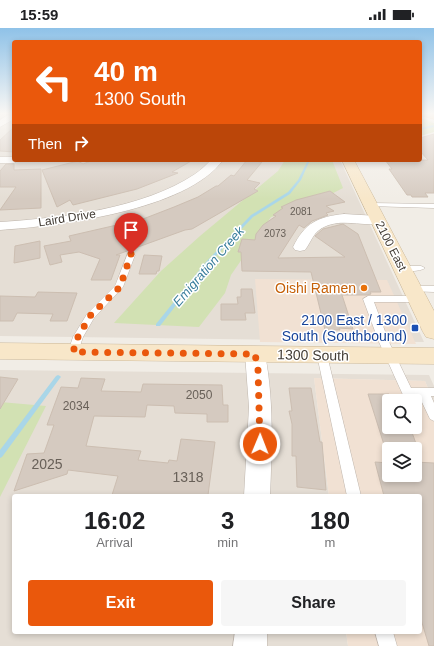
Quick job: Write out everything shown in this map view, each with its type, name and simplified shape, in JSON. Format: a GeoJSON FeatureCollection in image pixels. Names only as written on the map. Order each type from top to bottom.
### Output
{"type":"FeatureCollection","features":[{"type":"Feature","properties":{"kind":"street"},"geometry":{"type":"LineString","coordinates":[[0,160],[12,160]]}},
{"type":"Feature","properties":{"kind":"street","name":"Laird Drive"},"geometry":{"type":"LineString","coordinates":[[0,226],[77,218],[136,203],[185,184],[201,174],[216,162]]}},
{"type":"Feature","properties":{"kind":"street","name":"2100 East"},"geometry":{"type":"LineString","coordinates":[[349,162],[403,268],[422,292],[434,332]]}},
{"type":"Feature","properties":{"kind":"street"},"geometry":{"type":"LineString","coordinates":[[300,247],[312,229],[339,219],[374,212]]}},
{"type":"Feature","properties":{"kind":"street","name":"1300 South"},"geometry":{"type":"LineString","coordinates":[[0,351],[434,356]]}},
{"type":"Feature","properties":{"kind":"street"},"geometry":{"type":"LineString","coordinates":[[255,354],[258,370],[261,430],[257,494]]}},
{"type":"Feature","properties":{"kind":"street"},"geometry":{"type":"LineString","coordinates":[[250,634],[250,646]]}},
{"type":"Feature","properties":{"kind":"lane"},"geometry":{"type":"LineString","coordinates":[[374,212],[434,206]]}},
{"type":"Feature","properties":{"kind":"lane"},"geometry":{"type":"LineString","coordinates":[[73,352],[78,337],[90,316],[120,287],[131,254]]}},
{"type":"Feature","properties":{"kind":"lane"},"geometry":{"type":"LineString","coordinates":[[403,268],[421,268]]}},
{"type":"Feature","properties":{"kind":"lane"},"geometry":{"type":"LineString","coordinates":[[422,292],[368,299],[390,356],[399,372],[407,392],[429,392],[434,416]]}},
{"type":"Feature","properties":{"kind":"lane"},"geometry":{"type":"LineString","coordinates":[[322,355],[354,494]]}},
{"type":"Feature","properties":{"kind":"lane"},"geometry":{"type":"LineString","coordinates":[[385,634],[388,646]]}},
{"type":"Feature","properties":{"kind":"shaded area"},"geometry":{"type":"Polygon","coordinates":[[[0,142],[12,142],[12,162],[341,162],[424,342],[0,336],[0,142]]]}},
{"type":"Feature","properties":{"kind":"shaded area"},"geometry":{"type":"Polygon","coordinates":[[[255,279],[387,280],[416,344],[260,342],[255,279]]]}},
{"type":"Feature","properties":{"kind":"shaded area"},"geometry":{"type":"Polygon","coordinates":[[[0,370],[429,375],[434,386],[434,403],[425,381],[314,378],[329,494],[12,494],[12,634],[346,634],[348,646],[0,646],[0,370]]]}},
{"type":"Feature","properties":{"kind":"shaded area"},"geometry":{"type":"Polygon","coordinates":[[[314,378],[425,381],[434,403],[434,646],[348,646],[346,634],[422,634],[422,494],[329,494],[314,378]]]}},
{"type":"Feature","properties":{"kind":"green space"},"geometry":{"type":"Polygon","coordinates":[[[284,162],[333,162],[343,188],[306,207],[271,217],[231,275],[225,293],[199,327],[114,323],[161,271],[200,236],[278,171],[284,162]]]}},
{"type":"Feature","properties":{"kind":"green space"},"geometry":{"type":"Polygon","coordinates":[[[0,402],[46,406],[0,497],[0,402]]]}},
{"type":"Feature","properties":{"kind":"building"},"geometry":{"type":"Polygon","coordinates":[[[0,142],[12,142],[12,152],[0,151],[0,142]]]}},
{"type":"Feature","properties":{"kind":"building"},"geometry":{"type":"Polygon","coordinates":[[[422,142],[434,142],[434,193],[425,193],[428,197],[412,197],[411,195],[407,195],[389,169],[392,169],[387,162],[422,162],[422,160],[428,160],[422,153],[422,142]]]}},
{"type":"Feature","properties":{"kind":"building"},"geometry":{"type":"Polygon","coordinates":[[[74,162],[80,162],[83,164],[88,162],[190,162],[172,172],[178,173],[137,189],[73,205],[70,200],[57,207],[42,170],[74,162]]]}},
{"type":"Feature","properties":{"kind":"building"},"geometry":{"type":"Polygon","coordinates":[[[245,162],[262,162],[247,180],[260,183],[254,189],[258,191],[192,229],[185,230],[116,255],[120,255],[111,280],[91,280],[100,259],[79,252],[60,255],[62,262],[50,265],[44,246],[71,241],[69,236],[143,219],[198,197],[218,186],[231,175],[234,176],[245,162]]]}},
{"type":"Feature","properties":{"kind":"building"},"geometry":{"type":"Polygon","coordinates":[[[6,164],[14,164],[14,170],[41,169],[41,208],[0,210],[16,187],[0,187],[0,171],[6,164]]]}},
{"type":"Feature","properties":{"kind":"building"},"geometry":{"type":"Polygon","coordinates":[[[330,191],[345,202],[326,206],[334,211],[326,213],[328,215],[312,221],[304,228],[299,225],[278,258],[345,257],[315,236],[323,229],[343,224],[358,234],[381,292],[370,292],[371,294],[367,295],[342,295],[353,329],[339,328],[340,330],[325,330],[311,272],[242,271],[241,252],[238,252],[242,239],[255,240],[256,234],[263,225],[276,216],[273,215],[283,208],[281,207],[296,200],[330,191]]]}},
{"type":"Feature","properties":{"kind":"building"},"geometry":{"type":"Polygon","coordinates":[[[40,241],[40,258],[14,263],[15,246],[40,241]]]}},
{"type":"Feature","properties":{"kind":"building"},"geometry":{"type":"Polygon","coordinates":[[[144,255],[162,256],[159,271],[157,271],[156,274],[139,274],[144,255]]]}},
{"type":"Feature","properties":{"kind":"building"},"geometry":{"type":"Polygon","coordinates":[[[241,289],[252,289],[255,313],[245,313],[246,320],[221,320],[221,304],[238,304],[237,297],[241,297],[241,289]]]}},
{"type":"Feature","properties":{"kind":"building"},"geometry":{"type":"Polygon","coordinates":[[[38,292],[77,293],[67,321],[50,321],[53,314],[17,313],[13,321],[0,321],[0,296],[35,297],[38,292]]]}},
{"type":"Feature","properties":{"kind":"building"},"geometry":{"type":"Polygon","coordinates":[[[0,377],[18,379],[0,409],[0,377]]]}},
{"type":"Feature","properties":{"kind":"building"},"geometry":{"type":"Polygon","coordinates":[[[81,378],[105,379],[101,391],[141,392],[143,384],[222,385],[223,405],[228,405],[228,422],[207,422],[207,414],[175,413],[174,406],[147,405],[145,417],[94,416],[86,446],[141,451],[138,460],[168,463],[169,460],[177,461],[181,439],[215,442],[208,494],[112,494],[118,476],[68,470],[67,474],[14,491],[27,454],[44,453],[54,425],[47,425],[61,387],[78,388],[81,378]]]}},
{"type":"Feature","properties":{"kind":"building"},"geometry":{"type":"Polygon","coordinates":[[[289,388],[311,388],[320,442],[322,442],[326,490],[297,487],[296,456],[292,456],[292,424],[289,411],[292,411],[289,388]]]}},
{"type":"Feature","properties":{"kind":"building"},"geometry":{"type":"Polygon","coordinates":[[[368,394],[382,394],[382,434],[413,434],[415,442],[383,442],[368,394]]]}},
{"type":"Feature","properties":{"kind":"building"},"geometry":{"type":"Polygon","coordinates":[[[375,462],[382,462],[382,482],[422,482],[422,462],[434,463],[434,646],[429,646],[422,623],[422,494],[383,494],[375,462]]]}},
{"type":"Feature","properties":{"kind":"waterway","name":"Emigration Creek"},"geometry":{"type":"LineString","coordinates":[[158,325],[207,263],[252,216],[289,193],[299,180],[308,162]]}},
{"type":"Feature","properties":{"kind":"waterway","name":"Emigration Creek"},"geometry":{"type":"LineString","coordinates":[[0,455],[58,377]]}},
{"type":"Feature","properties":{"kind":"place","name":"Oishi Ramen"},"geometry":{"type":"Point","coordinates":[364,288]}},
{"type":"Feature","properties":{"kind":"place","name":"2100 East / 1300 South (Southbound)"},"geometry":{"type":"Point","coordinates":[415,328]}},
{"type":"Feature","properties":{"kind":"route"},"geometry":{"type":"LineString","coordinates":[[131,254],[124,279],[120,287],[90,316],[78,337],[73,352],[255,354],[258,370],[261,430],[260,444]]}}]}
